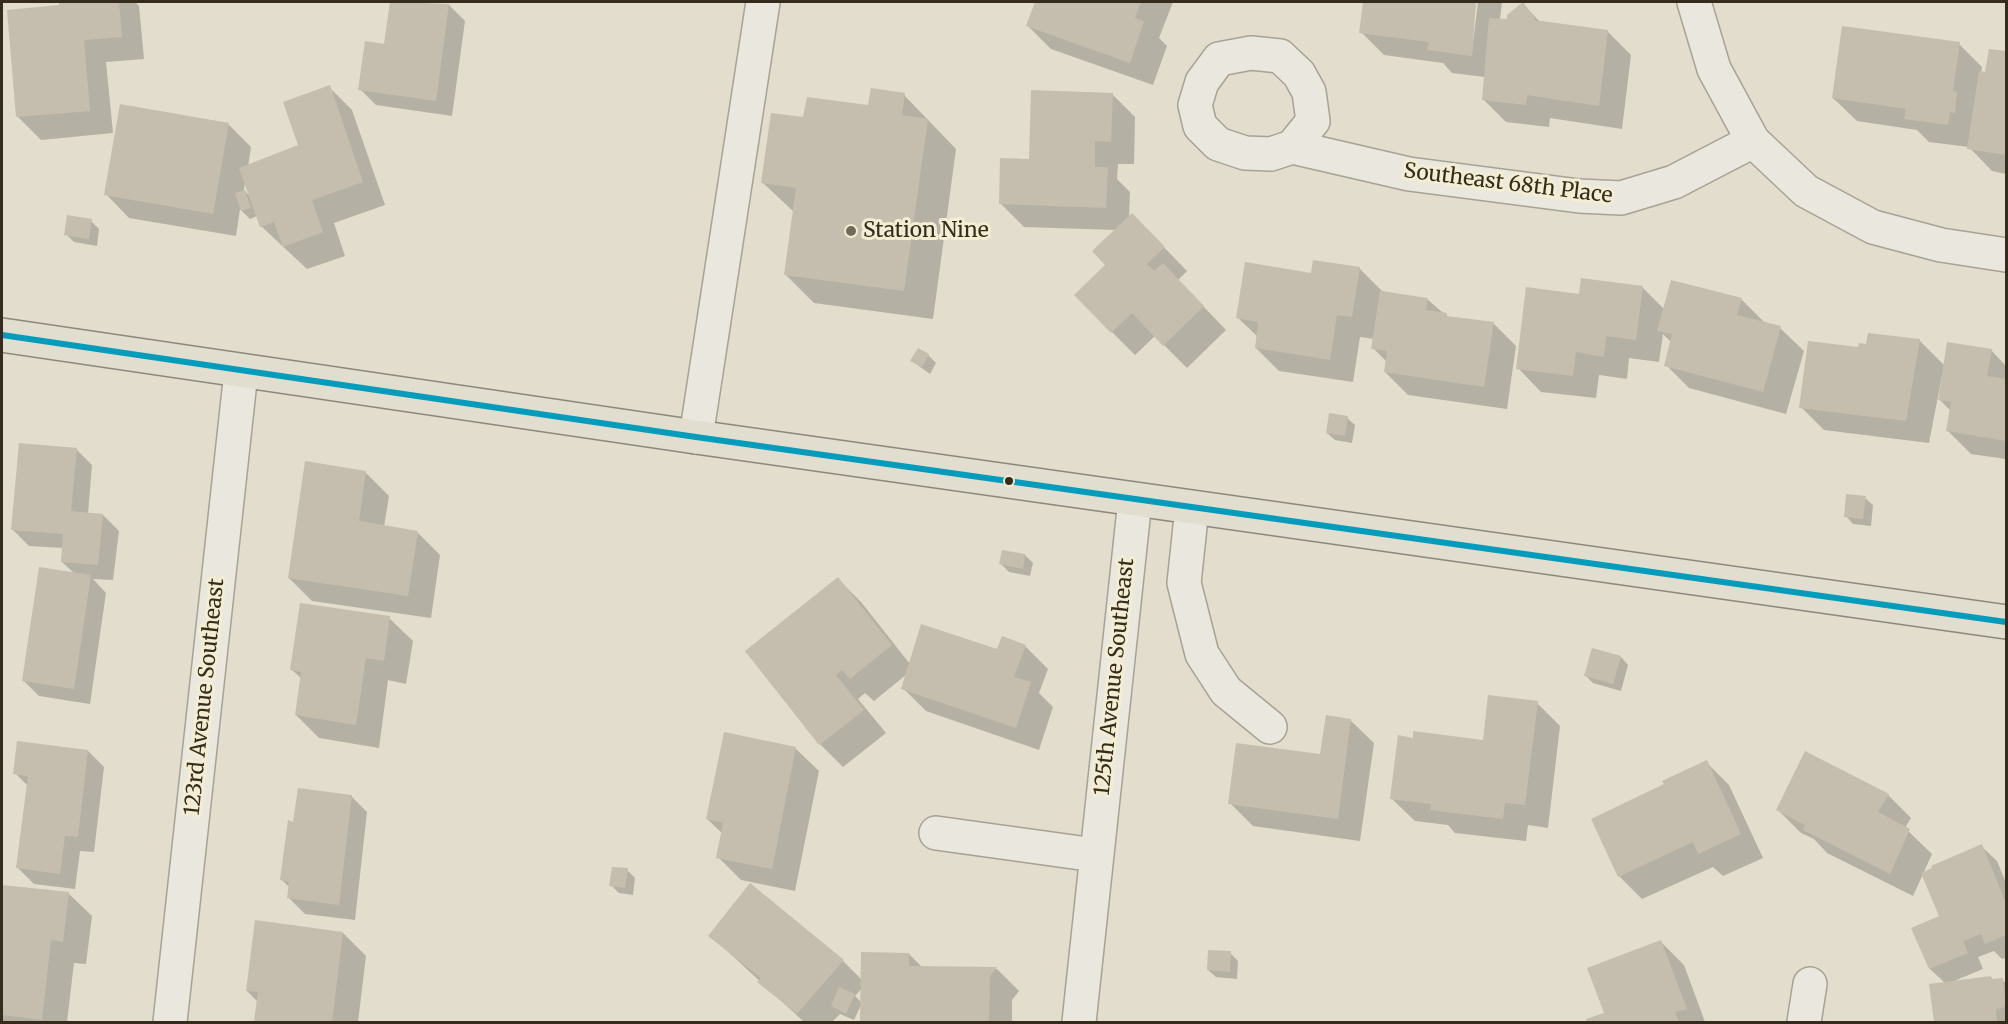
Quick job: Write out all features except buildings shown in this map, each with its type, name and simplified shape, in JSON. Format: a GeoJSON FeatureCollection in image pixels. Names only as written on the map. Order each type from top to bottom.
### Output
{"type":"FeatureCollection","features":[{"type":"Feature","properties":{"kind":"main road"},"geometry":{"type":"LineString","coordinates":[[2,335],[241,372],[1135,500],[2007,622]]}},
{"type":"Feature","properties":{"kind":"street"},"geometry":{"type":"LineString","coordinates":[[696,437],[763,2]]}},
{"type":"Feature","properties":{"kind":"street"},"geometry":{"type":"LineString","coordinates":[[1694,2],[1714,69],[1753,141],[1806,191],[1873,227],[1941,244],[2007,255]]}},
{"type":"Feature","properties":{"kind":"street","name":"Southeast 68th Place"},"geometry":{"type":"LineString","coordinates":[[1293,147],[1409,174],[1580,196],[1621,198],[1674,182],[1753,141]]}},
{"type":"Feature","properties":{"kind":"street","name":"123rd Avenue Southeast"},"geometry":{"type":"LineString","coordinates":[[170,1023],[241,372]]}},
{"type":"Feature","properties":{"kind":"street","name":"125th Avenue Southeast"},"geometry":{"type":"LineString","coordinates":[[1079,1023],[1095,855],[1135,500]]}},
{"type":"Feature","properties":{"kind":"street"},"geometry":{"type":"LineString","coordinates":[[1192,508],[1185,583],[1202,654],[1226,691],[1270,727]]}},
{"type":"Feature","properties":{"kind":"street"},"geometry":{"type":"LineString","coordinates":[[936,833],[1095,855]]}},
{"type":"Feature","properties":{"kind":"street"},"geometry":{"type":"LineString","coordinates":[[1804,1023],[1810,984]]}},
{"type":"Feature","properties":{"kind":"transit line"},"geometry":{"type":"LineString","coordinates":[[2,335],[696,437],[2006,622]]}},
{"type":"Feature","properties":{"kind":"place","name":"Station Nine"},"geometry":{"type":"Point","coordinates":[851,231]}}]}
